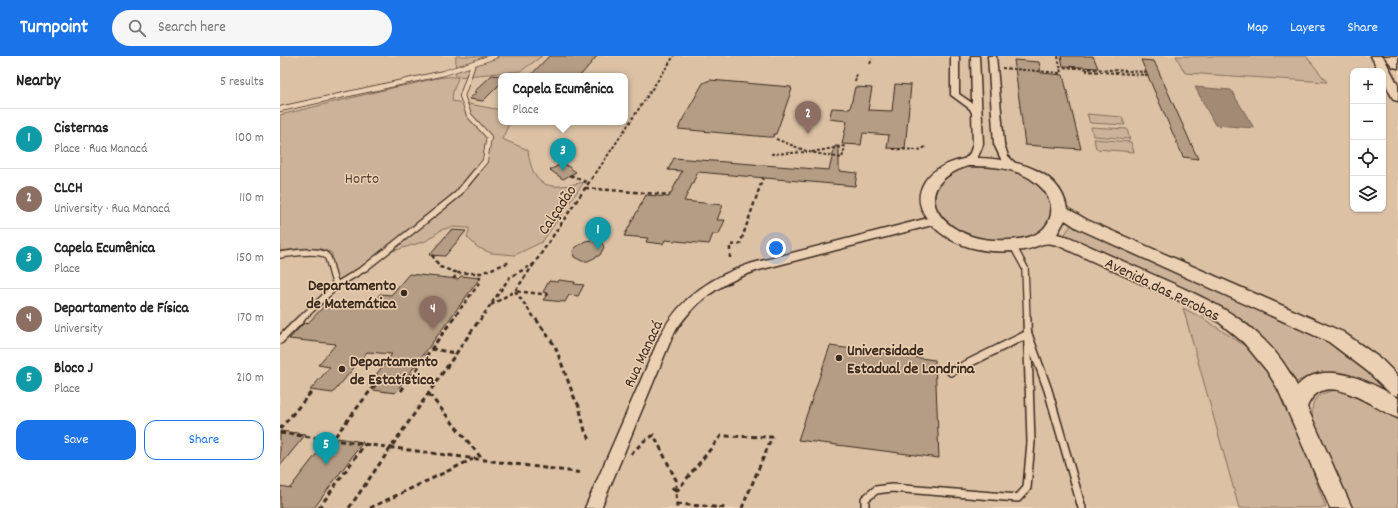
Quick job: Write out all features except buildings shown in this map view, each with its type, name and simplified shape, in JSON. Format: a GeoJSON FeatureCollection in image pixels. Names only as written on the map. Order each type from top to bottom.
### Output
{"type":"FeatureCollection","features":[{"type":"Feature","properties":{"kind":"highway"},"geometry":{"type":"LineString","coordinates":[[1391,56],[1398,64]]}},
{"type":"Feature","properties":{"kind":"street"},"geometry":{"type":"LineString","coordinates":[[955,56],[955,95],[973,107],[977,113]]}},
{"type":"Feature","properties":{"kind":"street"},"geometry":{"type":"LineString","coordinates":[[967,162],[974,154],[978,144],[975,56]]}},
{"type":"Feature","properties":{"kind":"street"},"geometry":{"type":"LineString","coordinates":[[992,56],[999,144],[1004,157],[1014,167]]}},
{"type":"Feature","properties":{"kind":"street"},"geometry":{"type":"LineString","coordinates":[[1377,56],[1398,97]]}},
{"type":"Feature","properties":{"kind":"street"},"geometry":{"type":"LineString","coordinates":[[967,162],[997,163],[1014,167],[1030,173],[1044,182],[1054,193],[1059,205],[1059,218],[1053,229],[1046,236],[1024,245],[1005,247],[985,245],[965,240],[949,231],[936,220],[927,206],[926,193],[932,180],[943,170],[967,162]]}},
{"type":"Feature","properties":{"kind":"street","name":"Avenida das Perobas"},"geometry":{"type":"LineString","coordinates":[[1059,210],[1082,224],[1336,337],[1374,365],[1398,388]]}},
{"type":"Feature","properties":{"kind":"street","name":"Rua Manacá"},"geometry":{"type":"LineString","coordinates":[[593,508],[667,334],[683,310],[697,296],[722,280],[757,266],[936,220]]}},
{"type":"Feature","properties":{"kind":"street","name":"Avenida das Perobas"},"geometry":{"type":"LineString","coordinates":[[1046,236],[1077,247],[1203,304],[1239,328],[1263,350],[1286,384],[1298,407],[1341,508]]}},
{"type":"Feature","properties":{"kind":"street"},"geometry":{"type":"LineString","coordinates":[[1298,407],[1300,396],[1304,391],[1312,385],[1322,381],[1349,384],[1364,389],[1398,409]]}},
{"type":"Feature","properties":{"kind":"lane"},"geometry":{"type":"LineString","coordinates":[[280,109],[444,73],[495,56]]}},
{"type":"Feature","properties":{"kind":"lane"},"geometry":{"type":"LineString","coordinates":[[280,340],[321,298],[337,285],[365,268],[457,195],[485,161],[489,137],[469,115],[462,96],[473,64]]}},
{"type":"Feature","properties":{"kind":"lane"},"geometry":{"type":"LineString","coordinates":[[865,508],[865,499],[876,490],[892,488],[1018,498],[1027,488],[1031,442],[1025,268],[1013,246]]}},
{"type":"Feature","properties":{"kind":"lane"},"geometry":{"type":"LineString","coordinates":[[280,255],[317,252],[325,254],[328,257],[330,276],[337,285]]}},
{"type":"Feature","properties":{"kind":"lane"},"geometry":{"type":"LineString","coordinates":[[951,372],[1028,334]]}},
{"type":"Feature","properties":{"kind":"lane"},"geometry":{"type":"LineString","coordinates":[[1028,334],[1048,390],[1082,508]]}},
{"type":"Feature","properties":{"kind":"path","name":"Calçadão"},"geometry":{"type":"LineString","coordinates":[[628,124],[674,56]]}},
{"type":"Feature","properties":{"kind":"path"},"geometry":{"type":"LineString","coordinates":[[997,68],[1061,73],[1058,56]]}},
{"type":"Feature","properties":{"kind":"path"},"geometry":{"type":"LineString","coordinates":[[870,64],[872,59]]}},
{"type":"Feature","properties":{"kind":"path"},"geometry":{"type":"LineString","coordinates":[[1060,67],[1087,69],[1087,71],[1147,73]]}},
{"type":"Feature","properties":{"kind":"path"},"geometry":{"type":"LineString","coordinates":[[855,82],[857,74]]}},
{"type":"Feature","properties":{"kind":"path","name":"Calçadão"},"geometry":{"type":"LineString","coordinates":[[490,306],[510,277],[534,264],[627,125]]}},
{"type":"Feature","properties":{"kind":"path"},"geometry":{"type":"LineString","coordinates":[[771,154],[810,152],[845,146],[842,158],[810,152],[776,139]]}},
{"type":"Feature","properties":{"kind":"path"},"geometry":{"type":"LineString","coordinates":[[893,150],[919,150],[926,146]]}},
{"type":"Feature","properties":{"kind":"path"},"geometry":{"type":"LineString","coordinates":[[570,175],[588,183]]}},
{"type":"Feature","properties":{"kind":"path"},"geometry":{"type":"LineString","coordinates":[[730,258],[730,245],[740,244],[763,178]]}},
{"type":"Feature","properties":{"kind":"path"},"geometry":{"type":"LineString","coordinates":[[585,188],[670,195]]}},
{"type":"Feature","properties":{"kind":"path"},"geometry":{"type":"LineString","coordinates":[[432,255],[440,267],[458,273],[481,273],[510,262]]}},
{"type":"Feature","properties":{"kind":"path"},"geometry":{"type":"LineString","coordinates":[[349,508],[490,306],[516,291],[534,264]]}},
{"type":"Feature","properties":{"kind":"path"},"geometry":{"type":"LineString","coordinates":[[453,279],[458,273]]}},
{"type":"Feature","properties":{"kind":"path"},"geometry":{"type":"LineString","coordinates":[[401,391],[478,285],[481,273]]}},
{"type":"Feature","properties":{"kind":"path"},"geometry":{"type":"LineString","coordinates":[[516,291],[550,295]]}},
{"type":"Feature","properties":{"kind":"path"},"geometry":{"type":"LineString","coordinates":[[516,291],[555,346],[591,441]]}},
{"type":"Feature","properties":{"kind":"path"},"geometry":{"type":"LineString","coordinates":[[431,349],[457,354]]}},
{"type":"Feature","properties":{"kind":"path"},"geometry":{"type":"LineString","coordinates":[[331,442],[374,386]]}},
{"type":"Feature","properties":{"kind":"path"},"geometry":{"type":"LineString","coordinates":[[280,429],[313,390]]}},
{"type":"Feature","properties":{"kind":"path"},"geometry":{"type":"LineString","coordinates":[[428,394],[484,460]]}},
{"type":"Feature","properties":{"kind":"path"},"geometry":{"type":"LineString","coordinates":[[280,433],[331,442],[366,444],[583,473]]}},
{"type":"Feature","properties":{"kind":"path"},"geometry":{"type":"LineString","coordinates":[[628,457],[644,441],[654,435],[676,480],[677,508]]}},
{"type":"Feature","properties":{"kind":"path"},"geometry":{"type":"LineString","coordinates":[[676,492],[721,436],[772,437],[742,508]]}},
{"type":"Feature","properties":{"kind":"path"},"geometry":{"type":"LineString","coordinates":[[319,508],[366,444]]}},
{"type":"Feature","properties":{"kind":"path"},"geometry":{"type":"LineString","coordinates":[[370,508],[474,459]]}},
{"type":"Feature","properties":{"kind":"path"},"geometry":{"type":"LineString","coordinates":[[672,487],[676,492]]}},
{"type":"Feature","properties":{"kind":"path"},"geometry":{"type":"LineString","coordinates":[[677,504],[726,508]]}},
{"type":"Feature","properties":{"kind":"shaded area","name":"Universidade Estadual de Londrina"},"geometry":{"type":"Polygon","coordinates":[[[280,56],[1393,56],[1398,65],[1398,508],[280,508],[280,56]]]}},
{"type":"Feature","properties":{"kind":"shaded area"},"geometry":{"type":"Polygon","coordinates":[[[1195,87],[1231,90],[1254,128],[1215,125],[1195,87]]]}},
{"type":"Feature","properties":{"kind":"green space","name":"Horto"},"geometry":{"type":"Polygon","coordinates":[[[456,56],[542,56],[521,71],[456,77],[458,78],[453,92],[452,101],[498,109],[498,125],[509,125],[502,139],[528,150],[530,163],[534,173],[539,180],[545,184],[561,186],[584,182],[542,242],[515,255],[491,253],[477,247],[467,237],[469,228],[451,227],[441,230],[426,241],[393,251],[338,281],[333,267],[332,253],[313,248],[280,251],[280,115],[441,77],[455,77],[456,56]]]}},
{"type":"Feature","properties":{"kind":"green space"},"geometry":{"type":"Polygon","coordinates":[[[1176,56],[1306,56],[1327,82],[1185,73],[1176,56]]]}},
{"type":"Feature","properties":{"kind":"green space"},"geometry":{"type":"Polygon","coordinates":[[[1087,114],[1122,117],[1125,125],[1090,123],[1087,114]]]}},
{"type":"Feature","properties":{"kind":"green space"},"geometry":{"type":"Polygon","coordinates":[[[1091,127],[1127,129],[1130,139],[1093,136],[1091,127]]]}},
{"type":"Feature","properties":{"kind":"green space"},"geometry":{"type":"Polygon","coordinates":[[[1094,139],[1131,142],[1134,152],[1096,149],[1094,139]]]}},
{"type":"Feature","properties":{"kind":"green space"},"geometry":{"type":"Polygon","coordinates":[[[989,165],[1020,173],[1040,184],[1047,192],[1051,201],[1052,211],[1049,221],[1042,230],[1032,236],[1022,239],[1011,241],[989,240],[978,238],[958,230],[945,222],[938,215],[932,201],[933,189],[953,170],[970,166],[989,165]]]}},
{"type":"Feature","properties":{"kind":"green space"},"geometry":{"type":"Polygon","coordinates":[[[1072,224],[1083,231],[1338,345],[1390,390],[1398,400],[1359,379],[1333,373],[1320,374],[1306,378],[1291,385],[1262,342],[1062,238],[1072,224]]]}},
{"type":"Feature","properties":{"kind":"green space"},"geometry":{"type":"Polygon","coordinates":[[[1183,308],[1204,319],[1274,365],[1326,508],[1239,508],[1183,308]]]}},
{"type":"Feature","properties":{"kind":"green space"},"geometry":{"type":"Polygon","coordinates":[[[1337,390],[1348,391],[1398,417],[1398,508],[1352,508],[1313,421],[1312,414],[1312,408],[1316,399],[1324,393],[1337,390]]]}},
{"type":"Feature","properties":{"kind":"place","name":"CLCH"},"geometry":{"type":"Point","coordinates":[808,134]}},
{"type":"Feature","properties":{"kind":"place","name":"Capela Ecumênica"},"geometry":{"type":"Point","coordinates":[563,171]}},
{"type":"Feature","properties":{"kind":"place","name":"Cisternas"},"geometry":{"type":"Point","coordinates":[598,250]}},
{"type":"Feature","properties":{"kind":"place","name":"Departamento de Matemática"},"geometry":{"type":"Point","coordinates":[404,293]}},
{"type":"Feature","properties":{"kind":"place","name":"Departamento de Física"},"geometry":{"type":"Point","coordinates":[433,329]}},
{"type":"Feature","properties":{"kind":"place","name":"Universidade Estadual de Londrina"},"geometry":{"type":"Point","coordinates":[839,358]}},
{"type":"Feature","properties":{"kind":"place","name":"Departamento de Estatística"},"geometry":{"type":"Point","coordinates":[342,369]}},
{"type":"Feature","properties":{"kind":"place","name":"Bloco J"},"geometry":{"type":"Point","coordinates":[326,465]}}]}
